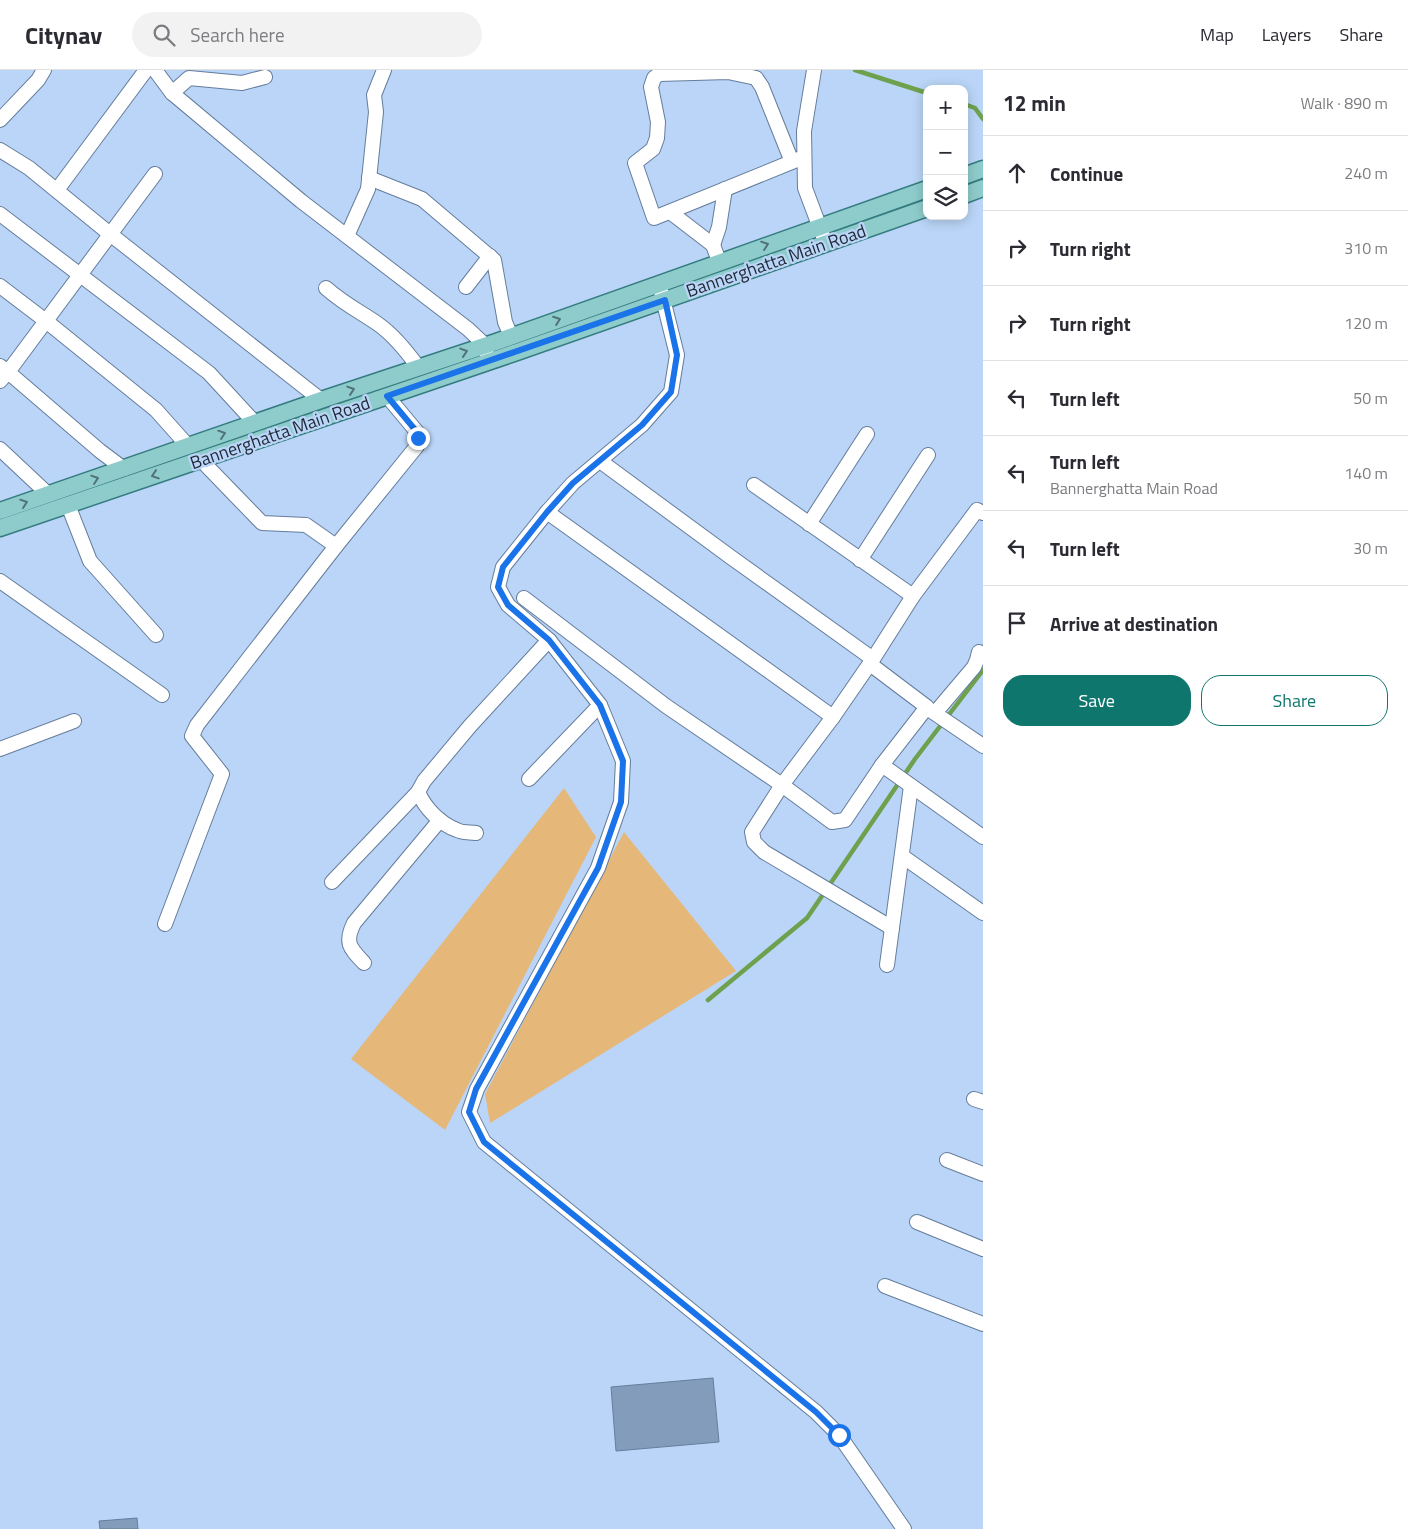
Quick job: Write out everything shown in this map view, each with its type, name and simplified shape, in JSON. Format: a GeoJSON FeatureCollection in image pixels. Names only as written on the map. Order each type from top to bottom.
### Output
{"type":"FeatureCollection","features":[{"type":"Feature","properties":{"kind":"main road"},"geometry":{"type":"LineString","coordinates":[[967,175],[983,169]]}},
{"type":"Feature","properties":{"kind":"main road"},"geometry":{"type":"LineString","coordinates":[[968,194],[983,188]]}},
{"type":"Feature","properties":{"kind":"main road"},"geometry":{"type":"LineString","coordinates":[[0,511],[418,368],[487,353],[511,336],[923,190]]}},
{"type":"Feature","properties":{"kind":"main road","name":"Bannerghatta Main Road"},"geometry":{"type":"LineString","coordinates":[[0,528],[387,396],[487,353],[665,300],[923,209]]}},
{"type":"Feature","properties":{"kind":"street"},"geometry":{"type":"LineString","coordinates":[[0,120],[38,80],[44,70]]}},
{"type":"Feature","properties":{"kind":"street"},"geometry":{"type":"LineString","coordinates":[[57,190],[146,70]]}},
{"type":"Feature","properties":{"kind":"street"},"geometry":{"type":"LineString","coordinates":[[155,70],[172,93],[301,201],[468,329],[487,353]]}},
{"type":"Feature","properties":{"kind":"street"},"geometry":{"type":"LineString","coordinates":[[347,236],[368,189],[376,112],[374,95],[384,70]]}},
{"type":"Feature","properties":{"kind":"street"},"geometry":{"type":"LineString","coordinates":[[798,159],[814,70]]}},
{"type":"Feature","properties":{"kind":"street"},"geometry":{"type":"LineString","coordinates":[[798,159],[654,218],[634,163],[653,149],[657,138],[658,122],[651,87],[654,78],[659,74],[728,72],[756,78],[798,159],[805,188],[826,244]]}},
{"type":"Feature","properties":{"kind":"street"},"geometry":{"type":"LineString","coordinates":[[172,93],[189,78],[242,83],[265,76]]}},
{"type":"Feature","properties":{"kind":"street"},"geometry":{"type":"LineString","coordinates":[[0,150],[29,168],[321,400]]}},
{"type":"Feature","properties":{"kind":"street"},"geometry":{"type":"LineString","coordinates":[[124,469],[3,373],[46,321],[155,174]]}},
{"type":"Feature","properties":{"kind":"street"},"geometry":{"type":"LineString","coordinates":[[369,178],[422,199],[494,260],[506,322],[511,336]]}},
{"type":"Feature","properties":{"kind":"street"},"geometry":{"type":"LineString","coordinates":[[713,245],[719,227],[725,189]]}},
{"type":"Feature","properties":{"kind":"street"},"geometry":{"type":"LineString","coordinates":[[670,212],[713,245],[719,261]]}},
{"type":"Feature","properties":{"kind":"street"},"geometry":{"type":"LineString","coordinates":[[0,214],[209,373],[255,423]]}},
{"type":"Feature","properties":{"kind":"street"},"geometry":{"type":"LineString","coordinates":[[466,287],[490,256]]}},
{"type":"Feature","properties":{"kind":"street"},"geometry":{"type":"LineString","coordinates":[[658,283],[665,300],[677,355],[671,392],[642,425],[573,483],[547,512],[503,567],[498,587],[508,605],[549,640],[600,705],[623,761],[621,802],[598,868],[476,1089],[469,1112],[484,1142],[816,1412],[839,1435],[904,1529]]}},
{"type":"Feature","properties":{"kind":"street"},"geometry":{"type":"LineString","coordinates":[[0,286],[156,410],[188,446]]}},
{"type":"Feature","properties":{"kind":"street"},"geometry":{"type":"LineString","coordinates":[[326,288],[342,302],[380,325],[410,356],[418,368]]}},
{"type":"Feature","properties":{"kind":"street"},"geometry":{"type":"LineString","coordinates":[[164,924],[222,774],[192,736],[197,725],[336,546],[417,446],[417,432],[387,396]]}},
{"type":"Feature","properties":{"kind":"street"},"geometry":{"type":"LineString","coordinates":[[809,524],[867,434]]}},
{"type":"Feature","properties":{"kind":"street"},"geometry":{"type":"LineString","coordinates":[[0,449],[48,494]]}},
{"type":"Feature","properties":{"kind":"street"},"geometry":{"type":"LineString","coordinates":[[860,560],[928,455]]}},
{"type":"Feature","properties":{"kind":"street"},"geometry":{"type":"LineString","coordinates":[[201,460],[262,524],[306,525],[336,546]]}},
{"type":"Feature","properties":{"kind":"street"},"geometry":{"type":"LineString","coordinates":[[600,461],[872,662],[931,710],[983,746]]}},
{"type":"Feature","properties":{"kind":"street"},"geometry":{"type":"LineString","coordinates":[[754,485],[913,596]]}},
{"type":"Feature","properties":{"kind":"street"},"geometry":{"type":"LineString","coordinates":[[68,505],[90,561],[156,635]]}},
{"type":"Feature","properties":{"kind":"street"},"geometry":{"type":"LineString","coordinates":[[892,928],[764,852],[754,842],[752,832],[782,784],[872,662],[913,596],[981,508]]}},
{"type":"Feature","properties":{"kind":"street"},"geometry":{"type":"LineString","coordinates":[[547,512],[833,717]]}},
{"type":"Feature","properties":{"kind":"street"},"geometry":{"type":"LineString","coordinates":[[0,581],[162,695]]}},
{"type":"Feature","properties":{"kind":"street"},"geometry":{"type":"LineString","coordinates":[[524,598],[666,706],[782,784],[832,822],[845,820],[882,765],[931,710],[974,667],[979,652]]}},
{"type":"Feature","properties":{"kind":"street"},"geometry":{"type":"LineString","coordinates":[[332,882],[418,792],[424,781],[470,726],[549,640]]}},
{"type":"Feature","properties":{"kind":"street"},"geometry":{"type":"LineString","coordinates":[[529,779],[600,705]]}},
{"type":"Feature","properties":{"kind":"street"},"geometry":{"type":"LineString","coordinates":[[0,749],[74,721]]}},
{"type":"Feature","properties":{"kind":"street"},"geometry":{"type":"LineString","coordinates":[[882,765],[983,837]]}},
{"type":"Feature","properties":{"kind":"street"},"geometry":{"type":"LineString","coordinates":[[887,965],[911,786]]}},
{"type":"Feature","properties":{"kind":"street"},"geometry":{"type":"LineString","coordinates":[[418,792],[423,804],[440,820],[457,831],[476,833]]}},
{"type":"Feature","properties":{"kind":"street"},"geometry":{"type":"LineString","coordinates":[[364,963],[350,948],[348,940],[350,930],[440,820]]}},
{"type":"Feature","properties":{"kind":"street"},"geometry":{"type":"LineString","coordinates":[[902,856],[983,913]]}},
{"type":"Feature","properties":{"kind":"street"},"geometry":{"type":"LineString","coordinates":[[947,1160],[983,1174]]}},
{"type":"Feature","properties":{"kind":"street"},"geometry":{"type":"LineString","coordinates":[[917,1222],[983,1249]]}},
{"type":"Feature","properties":{"kind":"street"},"geometry":{"type":"LineString","coordinates":[[885,1286],[983,1324]]}},
{"type":"Feature","properties":{"kind":"shaded area"},"geometry":{"type":"Polygon","coordinates":[[[564,788],[596,837],[445,1130],[351,1059],[564,788]]]}},
{"type":"Feature","properties":{"kind":"shaded area"},"geometry":{"type":"Polygon","coordinates":[[[624,832],[736,971],[490,1123],[485,1094],[624,832]]]}},
{"type":"Feature","properties":{"kind":"building"},"geometry":{"type":"Polygon","coordinates":[[[713,1378],[719,1442],[616,1451],[611,1387],[713,1378]]]}},
{"type":"Feature","properties":{"kind":"building"},"geometry":{"type":"Polygon","coordinates":[[[137,1518],[138,1529],[100,1529],[99,1521],[137,1518]]]}},
{"type":"Feature","properties":{"kind":"waterway"},"geometry":{"type":"LineString","coordinates":[[855,70],[923,92]]}},
{"type":"Feature","properties":{"kind":"waterway"},"geometry":{"type":"LineString","coordinates":[[968,105],[975,108],[983,119]]}},
{"type":"Feature","properties":{"kind":"waterway"},"geometry":{"type":"LineString","coordinates":[[708,1000],[807,918],[915,759],[983,670]]}},
{"type":"Feature","properties":{"kind":"route"},"geometry":{"type":"LineString","coordinates":[[418,438],[417,432],[387,396],[665,300],[677,355],[671,392],[642,425],[573,483],[547,512],[503,567],[498,587],[508,605],[549,640],[600,705],[623,761],[621,802],[598,868],[476,1089],[469,1112],[484,1142],[816,1412],[839,1435]]}}]}
